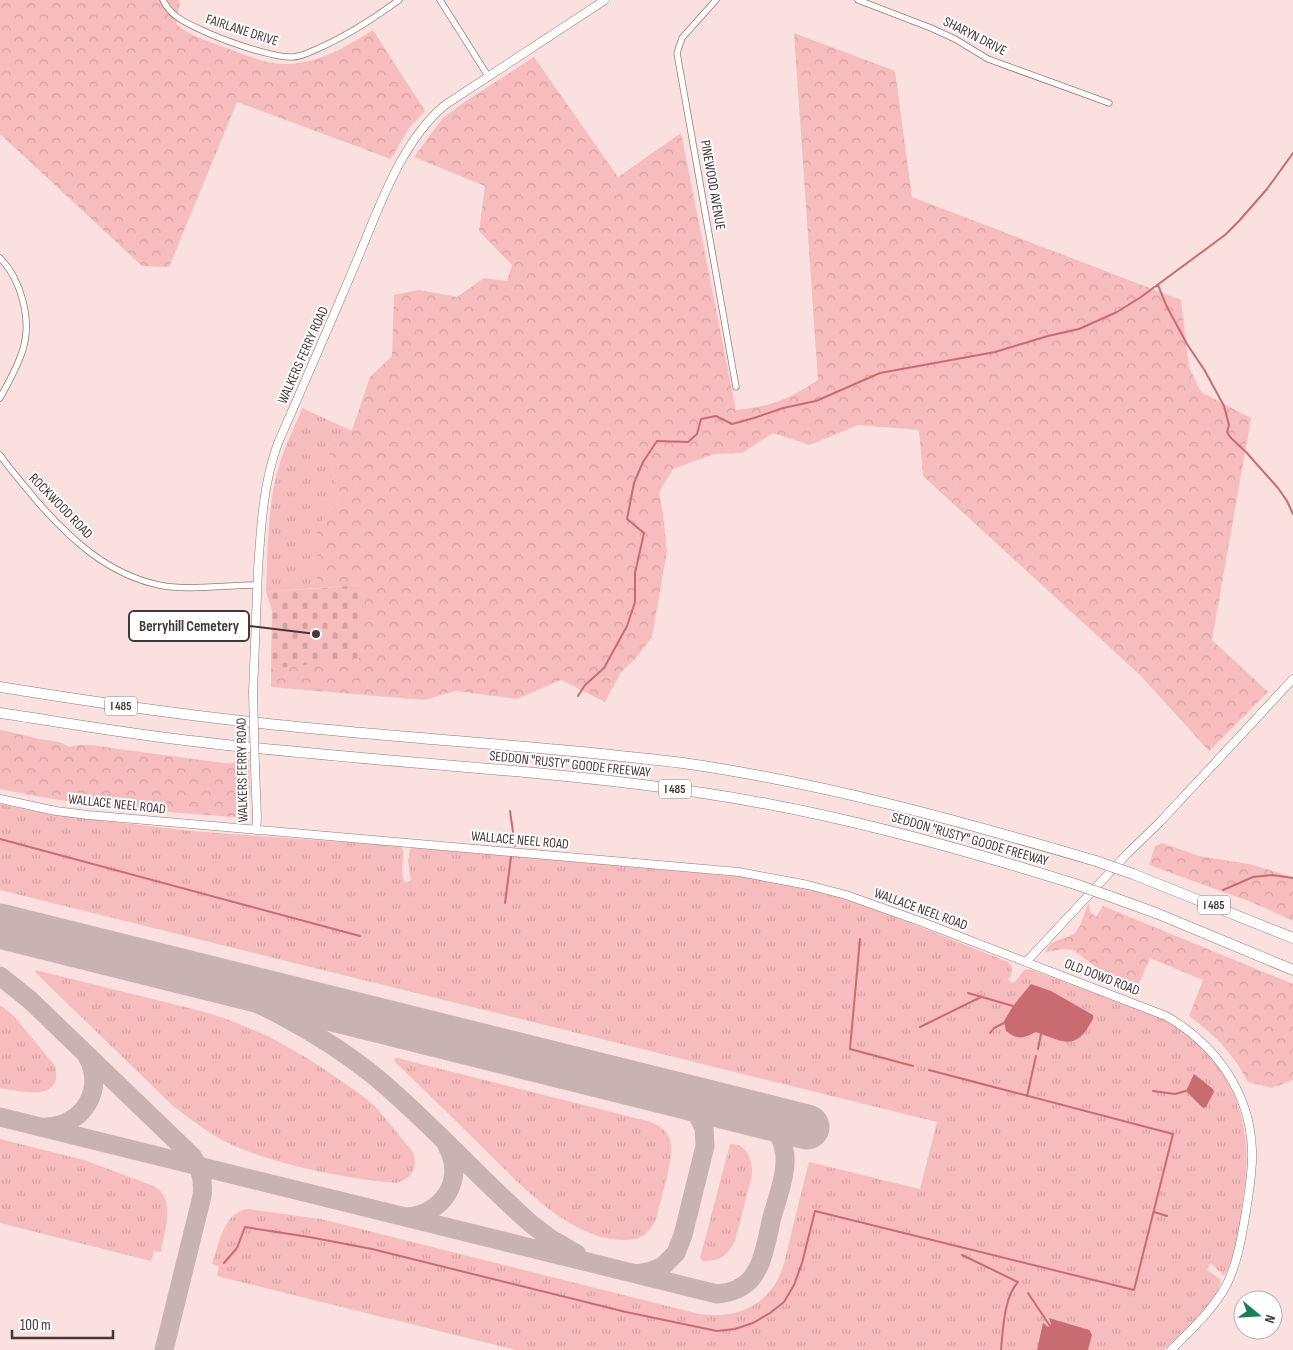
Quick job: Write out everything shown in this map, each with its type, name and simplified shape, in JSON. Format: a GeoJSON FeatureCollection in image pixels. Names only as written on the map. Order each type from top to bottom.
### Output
{"type":"FeatureCollection","features":[{"type":"Feature","properties":{"kind":"highway","name":"SEDDON \"RUSTY\" GOODE FREEWAY"},"geometry":{"type":"LineString","coordinates":[[0,687],[143,709],[259,723],[499,744],[682,763],[806,785],[993,831],[1096,862],[1133,874],[1293,938]]}},
{"type":"Feature","properties":{"kind":"highway","name":"SEDDON \"RUSTY\" GOODE FREEWAY"},"geometry":{"type":"LineString","coordinates":[[0,713],[201,742],[569,776],[705,793],[826,816],[890,830],[1076,884],[1156,913],[1293,970]]}},
{"type":"Feature","properties":{"kind":"street","name":"FAIRLANE DRIVE"},"geometry":{"type":"LineString","coordinates":[[163,0],[172,13],[182,21],[210,34],[264,52],[292,57],[310,52],[339,39],[361,27],[399,0]]}},
{"type":"Feature","properties":{"kind":"street"},"geometry":{"type":"LineString","coordinates":[[440,0],[488,76]]}},
{"type":"Feature","properties":{"kind":"street","name":"WALKERS FERRY ROAD"},"geometry":{"type":"LineString","coordinates":[[256,830],[253,692],[258,585],[263,504],[270,466],[278,443],[397,170],[407,149],[425,124],[445,105],[605,0]]}},
{"type":"Feature","properties":{"kind":"street","name":"PINEWOOD AVENUE"},"geometry":{"type":"LineString","coordinates":[[716,0],[682,38],[677,53],[736,387]]}},
{"type":"Feature","properties":{"kind":"street","name":"SHARYN DRIVE"},"geometry":{"type":"LineString","coordinates":[[858,0],[931,28],[955,39],[988,59],[1109,103]]}},
{"type":"Feature","properties":{"kind":"street"},"geometry":{"type":"LineString","coordinates":[[0,258],[11,270],[15,279],[26,326],[24,346],[20,359],[0,398]]}},
{"type":"Feature","properties":{"kind":"street","name":"ROCKWOOD ROAD"},"geometry":{"type":"LineString","coordinates":[[0,455],[66,533],[96,557],[121,571],[149,582],[172,587],[258,585]]}},
{"type":"Feature","properties":{"kind":"street"},"geometry":{"type":"LineString","coordinates":[[1026,962],[1293,679]]}},
{"type":"Feature","properties":{"kind":"street","name":"WALLACE NEEL ROAD"},"geometry":{"type":"LineString","coordinates":[[0,799],[88,815],[761,875],[808,884],[846,895],[1026,962]]}},
{"type":"Feature","properties":{"kind":"street","name":"OLD DOWD ROAD"},"geometry":{"type":"LineString","coordinates":[[1026,962],[1155,1011],[1180,1023],[1214,1053],[1241,1097],[1250,1130],[1252,1166],[1238,1251],[1227,1282],[1214,1304],[1197,1324],[1170,1350]]}},
{"type":"Feature","properties":{"kind":"green space"},"geometry":{"type":"Polygon","coordinates":[[[0,0],[179,0],[176,24],[181,28],[205,40],[272,63],[299,63],[325,56],[373,30],[425,111],[409,128],[391,159],[237,102],[169,267],[142,266],[0,134],[0,0]]]}},
{"type":"Feature","properties":{"kind":"green space"},"geometry":{"type":"Polygon","coordinates":[[[794,33],[895,71],[912,197],[1181,300],[1189,367],[1201,392],[1251,418],[1212,640],[1268,692],[1209,751],[1141,676],[923,476],[919,430],[858,425],[810,445],[773,433],[742,453],[714,454],[673,469],[659,492],[667,551],[652,637],[635,659],[621,672],[605,702],[561,680],[517,699],[455,691],[424,700],[271,687],[271,669],[360,657],[361,585],[317,588],[317,530],[339,496],[327,445],[352,430],[370,377],[392,356],[394,295],[419,290],[457,297],[484,278],[507,281],[512,265],[479,231],[485,186],[414,157],[443,118],[534,57],[618,177],[681,133],[736,410],[779,401],[798,393],[818,380],[794,33]]]}},
{"type":"Feature","properties":{"kind":"green space"},"geometry":{"type":"Polygon","coordinates":[[[302,408],[352,431],[327,445],[339,496],[317,530],[317,588],[266,592],[272,496],[284,451],[302,408]]]}},
{"type":"Feature","properties":{"kind":"green space"},"geometry":{"type":"Polygon","coordinates":[[[362,585],[360,658],[271,669],[272,610],[266,592],[362,585]]]}},
{"type":"Feature","properties":{"kind":"green space"},"geometry":{"type":"Polygon","coordinates":[[[0,730],[58,742],[69,747],[98,746],[231,764],[237,761],[249,760],[249,802],[241,814],[233,817],[87,804],[0,789],[0,730]]]}},
{"type":"Feature","properties":{"kind":"green space"},"geometry":{"type":"Polygon","coordinates":[[[0,804],[54,815],[191,831],[401,846],[403,850],[402,873],[405,883],[411,880],[408,861],[412,847],[744,877],[803,888],[848,900],[885,913],[1008,962],[1012,971],[1008,980],[1014,983],[1024,970],[1029,969],[1136,1008],[1168,1022],[1196,1042],[1212,1059],[1236,1098],[1246,1144],[1247,1167],[1240,1224],[1229,1267],[1224,1276],[1211,1263],[1207,1270],[1221,1280],[1214,1298],[1189,1327],[1164,1350],[516,1350],[217,1276],[219,1266],[212,1264],[223,1231],[232,1217],[247,1209],[321,1219],[699,1314],[724,1315],[736,1313],[747,1309],[766,1296],[780,1275],[809,1162],[920,1189],[937,1122],[0,890],[0,804]]]}},
{"type":"Feature","properties":{"kind":"green space"},"geometry":{"type":"Polygon","coordinates":[[[1162,843],[1199,856],[1249,864],[1293,877],[1293,921],[1251,902],[1149,865],[1155,846],[1162,843]]]}},
{"type":"Feature","properties":{"kind":"green space"},"geometry":{"type":"Polygon","coordinates":[[[1089,903],[1090,912],[1096,917],[1103,906],[1293,984],[1293,1080],[1272,1088],[1248,1082],[1223,1045],[1189,1016],[1203,980],[1150,958],[1138,986],[1108,976],[1073,950],[1063,949],[1046,952],[1050,945],[1078,930],[1089,903]]]}},
{"type":"Feature","properties":{"kind":"green space"},"geometry":{"type":"Polygon","coordinates":[[[35,970],[201,1011],[268,1036],[312,1061],[376,1107],[413,1152],[415,1162],[413,1171],[407,1178],[397,1183],[354,1178],[284,1163],[241,1149],[222,1140],[202,1128],[172,1105],[35,970]]]}},
{"type":"Feature","properties":{"kind":"green space"},"geometry":{"type":"Polygon","coordinates":[[[0,1005],[14,1016],[55,1066],[56,1078],[53,1085],[47,1090],[29,1092],[0,1088],[0,1005]]]}},
{"type":"Feature","properties":{"kind":"green space"},"geometry":{"type":"Polygon","coordinates":[[[397,1058],[651,1122],[659,1126],[669,1137],[671,1154],[667,1177],[653,1225],[643,1236],[621,1240],[600,1236],[579,1228],[559,1216],[539,1201],[503,1168],[395,1062],[394,1059],[397,1058]]]}},
{"type":"Feature","properties":{"kind":"green space"},"geometry":{"type":"Polygon","coordinates":[[[0,1139],[84,1160],[154,1186],[161,1192],[167,1207],[161,1252],[154,1251],[151,1261],[0,1223],[0,1139]]]}},
{"type":"Feature","properties":{"kind":"green space"},"geometry":{"type":"Polygon","coordinates":[[[730,1144],[741,1146],[748,1154],[752,1175],[733,1246],[718,1259],[703,1261],[700,1258],[730,1144]]]}},
{"type":"Feature","properties":{"kind":"shaded area"},"geometry":{"type":"Polygon","coordinates":[[[1031,984],[1051,991],[1093,1015],[1093,1019],[1081,1036],[1069,1042],[1036,1032],[1024,1037],[1018,1037],[1006,1031],[1004,1021],[1013,1006],[1031,984]]]}},
{"type":"Feature","properties":{"kind":"shaded area"},"geometry":{"type":"Polygon","coordinates":[[[1194,1074],[1213,1089],[1214,1092],[1206,1107],[1203,1108],[1186,1091],[1194,1074]]]}},
{"type":"Feature","properties":{"kind":"shaded area"},"geometry":{"type":"Polygon","coordinates":[[[1049,1318],[1089,1330],[1092,1335],[1088,1350],[1037,1350],[1043,1323],[1048,1327],[1051,1324],[1049,1318]]]}},
{"type":"Feature","properties":{"kind":"waterway"},"geometry":{"type":"LineString","coordinates":[[578,696],[585,685],[604,668],[627,626],[635,602],[635,573],[644,533],[627,519],[634,483],[643,462],[657,441],[688,442],[697,434],[701,419],[716,416],[732,424],[783,408],[816,401],[880,373],[995,352],[1079,329],[1117,312],[1141,297],[1225,235],[1267,189],[1293,153]]}},
{"type":"Feature","properties":{"kind":"waterway"},"geometry":{"type":"LineString","coordinates":[[1158,285],[1166,305],[1187,344],[1205,371],[1224,406],[1229,425],[1227,432],[1278,488],[1293,514]]}},
{"type":"Feature","properties":{"kind":"waterway"},"geometry":{"type":"LineString","coordinates":[[510,811],[515,846]]}},
{"type":"Feature","properties":{"kind":"waterway"},"geometry":{"type":"LineString","coordinates":[[0,839],[360,936]]}},
{"type":"Feature","properties":{"kind":"waterway"},"geometry":{"type":"LineString","coordinates":[[505,903],[511,857]]}},
{"type":"Feature","properties":{"kind":"waterway"},"geometry":{"type":"LineString","coordinates":[[1223,890],[1253,877],[1272,875],[1293,878]]}},
{"type":"Feature","properties":{"kind":"waterway"},"geometry":{"type":"LineString","coordinates":[[860,939],[850,1049],[913,1066]]}},
{"type":"Feature","properties":{"kind":"waterway"},"geometry":{"type":"LineString","coordinates":[[968,993],[1013,1006]]}},
{"type":"Feature","properties":{"kind":"waterway"},"geometry":{"type":"LineString","coordinates":[[920,1027],[981,997]]}},
{"type":"Feature","properties":{"kind":"waterway"},"geometry":{"type":"LineString","coordinates":[[990,1033],[994,1028],[1004,1023]]}},
{"type":"Feature","properties":{"kind":"waterway"},"geometry":{"type":"LineString","coordinates":[[1038,1049],[1041,1034]]}},
{"type":"Feature","properties":{"kind":"waterway"},"geometry":{"type":"LineString","coordinates":[[1027,1096],[1036,1056]]}},
{"type":"Feature","properties":{"kind":"waterway"},"geometry":{"type":"LineString","coordinates":[[224,1263],[237,1248],[245,1227],[372,1249],[626,1312],[717,1331],[735,1329],[753,1323],[784,1302],[794,1285],[802,1263],[815,1211],[1134,1290],[1173,1134],[929,1070]]}},
{"type":"Feature","properties":{"kind":"waterway"},"geometry":{"type":"LineString","coordinates":[[1153,1091],[1175,1094],[1186,1091]]}},
{"type":"Feature","properties":{"kind":"waterway"},"geometry":{"type":"LineString","coordinates":[[1154,1212],[1167,1216]]}},
{"type":"Feature","properties":{"kind":"waterway"},"geometry":{"type":"LineString","coordinates":[[962,1255],[1018,1282],[1013,1288],[1007,1305],[1001,1350]]}},
{"type":"Feature","properties":{"kind":"waterway"},"geometry":{"type":"LineString","coordinates":[[1028,1293],[1050,1326]]}},
{"type":"Feature","properties":{"kind":"taxiway"},"geometry":{"type":"LineString","coordinates":[[186,972],[236,993],[283,1016],[350,1058],[372,1074],[413,1110],[530,1223],[551,1239],[577,1254]]}},
{"type":"Feature","properties":{"kind":"taxiway"},"geometry":{"type":"LineString","coordinates":[[0,976],[30,1000],[192,1156],[198,1165],[203,1185],[202,1196],[164,1350]]}},
{"type":"Feature","properties":{"kind":"taxiway"},"geometry":{"type":"LineString","coordinates":[[46,1127],[59,1125],[71,1120],[88,1104],[94,1081],[92,1068],[87,1056]]}},
{"type":"Feature","properties":{"kind":"taxiway"},"geometry":{"type":"LineString","coordinates":[[636,1274],[652,1271],[663,1266],[676,1253],[683,1235],[705,1146],[704,1128],[695,1110],[684,1100],[663,1091]]}},
{"type":"Feature","properties":{"kind":"taxiway"},"geometry":{"type":"LineString","coordinates":[[0,1117],[717,1294],[740,1288],[751,1279],[757,1269],[765,1250],[785,1167],[783,1143],[780,1137],[770,1124],[754,1114]]}},
{"type":"Feature","properties":{"kind":"taxiway"},"geometry":{"type":"LineString","coordinates":[[406,1217],[419,1215],[431,1210],[447,1193],[454,1171],[452,1158],[447,1146]]}},
{"type":"Feature","properties":{"kind":"runway"},"geometry":{"type":"LineString","coordinates":[[0,926],[807,1127]]}},
{"type":"Feature","properties":{"kind":"place","name":"Berryhill Cemetery"},"geometry":{"type":"Point","coordinates":[316,634]}}]}
